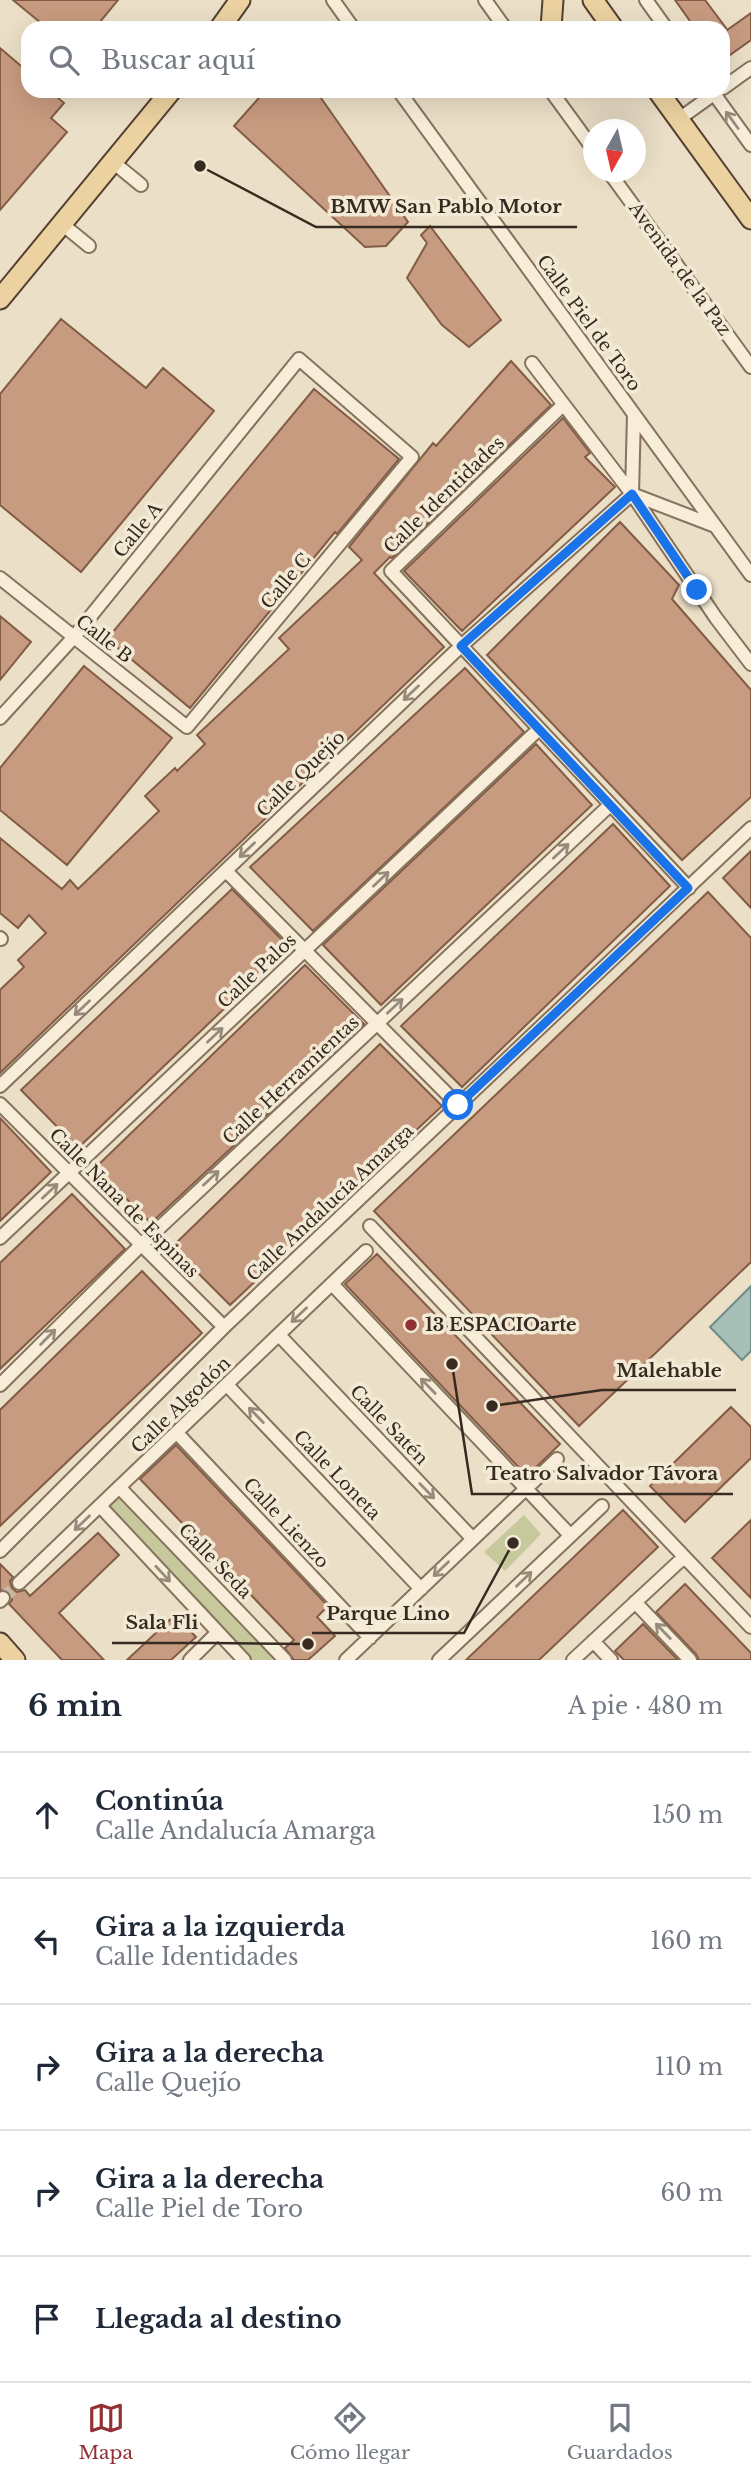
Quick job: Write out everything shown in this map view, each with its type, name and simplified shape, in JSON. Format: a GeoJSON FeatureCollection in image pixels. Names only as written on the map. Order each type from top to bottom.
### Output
{"type":"FeatureCollection","features":[{"type":"Feature","properties":{"kind":"main road"},"geometry":{"type":"LineString","coordinates":[[225,21],[240,0]]}},
{"type":"Feature","properties":{"kind":"main road"},"geometry":{"type":"LineString","coordinates":[[552,21],[553,0]]}},
{"type":"Feature","properties":{"kind":"main road"},"geometry":{"type":"LineString","coordinates":[[593,0],[608,21]]}},
{"type":"Feature","properties":{"kind":"main road"},"geometry":{"type":"LineString","coordinates":[[0,299],[165,98]]}},
{"type":"Feature","properties":{"kind":"main road"},"geometry":{"type":"LineString","coordinates":[[664,98],[751,219]]}},
{"type":"Feature","properties":{"kind":"main road"},"geometry":{"type":"LineString","coordinates":[[0,1643],[15,1660]]}},
{"type":"Feature","properties":{"kind":"street"},"geometry":{"type":"LineString","coordinates":[[333,0],[348,21]]}},
{"type":"Feature","properties":{"kind":"street"},"geometry":{"type":"LineString","coordinates":[[485,0],[500,21]]}},
{"type":"Feature","properties":{"kind":"street"},"geometry":{"type":"LineString","coordinates":[[646,0],[661,21]]}},
{"type":"Feature","properties":{"kind":"street"},"geometry":{"type":"LineString","coordinates":[[730,82],[751,68]]}},
{"type":"Feature","properties":{"kind":"street","name":"Calle Piel de Toro"},"geometry":{"type":"LineString","coordinates":[[404,98],[751,575]]}},
{"type":"Feature","properties":{"kind":"street"},"geometry":{"type":"LineString","coordinates":[[556,98],[583,136]]}},
{"type":"Feature","properties":{"kind":"street"},"geometry":{"type":"LineString","coordinates":[[679,119],[708,98]]}},
{"type":"Feature","properties":{"kind":"street"},"geometry":{"type":"LineString","coordinates":[[721,98],[751,145]]}},
{"type":"Feature","properties":{"kind":"street"},"geometry":{"type":"LineString","coordinates":[[113,162],[141,186]]}},
{"type":"Feature","properties":{"kind":"street","name":"Avenida de la Paz"},"geometry":{"type":"LineString","coordinates":[[616,182],[751,367]]}},
{"type":"Feature","properties":{"kind":"street"},"geometry":{"type":"LineString","coordinates":[[62,224],[89,246]]}},
{"type":"Feature","properties":{"kind":"street","name":"Calle C"},"geometry":{"type":"LineString","coordinates":[[187,727],[412,457],[299,359]]}},
{"type":"Feature","properties":{"kind":"street","name":"Calle A"},"geometry":{"type":"LineString","coordinates":[[0,718],[73,638],[299,359]]}},
{"type":"Feature","properties":{"kind":"street"},"geometry":{"type":"LineString","coordinates":[[532,363],[632,494],[716,618],[751,664]]}},
{"type":"Feature","properties":{"kind":"street","name":"Calle Identidades"},"geometry":{"type":"LineString","coordinates":[[563,405],[391,571],[688,888]]}},
{"type":"Feature","properties":{"kind":"street"},"geometry":{"type":"LineString","coordinates":[[632,494],[634,414]]}},
{"type":"Feature","properties":{"kind":"street"},"geometry":{"type":"LineString","coordinates":[[632,494],[715,526]]}},
{"type":"Feature","properties":{"kind":"street","name":"Calle Quejío"},"geometry":{"type":"LineString","coordinates":[[0,1086],[461,646],[632,494]]}},
{"type":"Feature","properties":{"kind":"street","name":"Calle B"},"geometry":{"type":"LineString","coordinates":[[0,578],[187,727]]}},
{"type":"Feature","properties":{"kind":"street","name":"Calle Palos"},"geometry":{"type":"LineString","coordinates":[[0,1238],[539,730]]}},
{"type":"Feature","properties":{"kind":"street","name":"Calle Herramientas"},"geometry":{"type":"LineString","coordinates":[[0,1385],[141,1245],[610,805]]}},
{"type":"Feature","properties":{"kind":"street","name":"Calle Andalucía Amarga"},"geometry":{"type":"LineString","coordinates":[[0,1551],[224,1327],[751,828]]}},
{"type":"Feature","properties":{"kind":"street"},"geometry":{"type":"LineString","coordinates":[[226,870],[458,1105]]}},
{"type":"Feature","properties":{"kind":"street","name":"Calle Nana de Espinas"},"geometry":{"type":"LineString","coordinates":[[0,1104],[224,1327]]}},
{"type":"Feature","properties":{"kind":"street"},"geometry":{"type":"LineString","coordinates":[[370,1226],[751,1627]]}},
{"type":"Feature","properties":{"kind":"street","name":"Calle Algodón"},"geometry":{"type":"LineString","coordinates":[[19,1583],[366,1251]]}},
{"type":"Feature","properties":{"kind":"street"},"geometry":{"type":"LineString","coordinates":[[332,1284],[570,1535]]}},
{"type":"Feature","properties":{"kind":"street","name":"Calle Satén"},"geometry":{"type":"LineString","coordinates":[[279,1335],[473,1539]]}},
{"type":"Feature","properties":{"kind":"street","name":"Calle Loneta"},"geometry":{"type":"LineString","coordinates":[[226,1385],[421,1589]]}},
{"type":"Feature","properties":{"kind":"street","name":"Calle Lienzo"},"geometry":{"type":"LineString","coordinates":[[177,1433],[370,1638]]}},
{"type":"Feature","properties":{"kind":"street"},"geometry":{"type":"LineString","coordinates":[[346,1660],[557,1459]]}},
{"type":"Feature","properties":{"kind":"street","name":"Calle Seda"},"geometry":{"type":"LineString","coordinates":[[119,1487],[285,1660]]}},
{"type":"Feature","properties":{"kind":"street"},"geometry":{"type":"LineString","coordinates":[[100,1506],[244,1660]]}},
{"type":"Feature","properties":{"kind":"street"},"geometry":{"type":"LineString","coordinates":[[439,1660],[602,1506]]}},
{"type":"Feature","properties":{"kind":"street"},"geometry":{"type":"LineString","coordinates":[[573,1660],[684,1557]]}},
{"type":"Feature","properties":{"kind":"street"},"geometry":{"type":"LineString","coordinates":[[635,1602],[690,1660]]}},
{"type":"Feature","properties":{"kind":"street"},"geometry":{"type":"LineString","coordinates":[[190,1660],[217,1633]]}},
{"type":"Feature","properties":{"kind":"street"},"geometry":{"type":"LineString","coordinates":[[593,1641],[611,1660]]}},
{"type":"Feature","properties":{"kind":"green space"},"geometry":{"type":"Polygon","coordinates":[[[119,1493],[279,1660],[249,1660],[104,1506],[119,1493]]]}},
{"type":"Feature","properties":{"kind":"green space"},"geometry":{"type":"Polygon","coordinates":[[[524,1515],[541,1534],[505,1571],[484,1552],[524,1515]]]}},
{"type":"Feature","properties":{"kind":"water"},"geometry":{"type":"Polygon","coordinates":[[[751,1286],[751,1351],[742,1360],[710,1327],[751,1286]]]}},
{"type":"Feature","properties":{"kind":"building"},"geometry":{"type":"Polygon","coordinates":[[[13,0],[118,0],[101,21],[38,21],[13,0]]]}},
{"type":"Feature","properties":{"kind":"building"},"geometry":{"type":"Polygon","coordinates":[[[675,0],[705,0],[721,21],[690,21],[675,0]]]}},
{"type":"Feature","properties":{"kind":"building"},"geometry":{"type":"Polygon","coordinates":[[[751,13],[751,40],[730,55],[730,28],[751,13]]]}},
{"type":"Feature","properties":{"kind":"building"},"geometry":{"type":"Polygon","coordinates":[[[0,48],[21,66],[21,98],[58,98],[64,103],[51,118],[67,132],[0,210],[0,48]]]}},
{"type":"Feature","properties":{"kind":"building"},"geometry":{"type":"Polygon","coordinates":[[[259,98],[321,98],[408,222],[386,246],[365,247],[234,126],[259,98]]]}},
{"type":"Feature","properties":{"kind":"building"},"geometry":{"type":"Polygon","coordinates":[[[430,226],[501,320],[469,347],[442,325],[407,278],[427,243],[421,235],[430,226]]]}},
{"type":"Feature","properties":{"kind":"building"},"geometry":{"type":"Polygon","coordinates":[[[61,319],[146,388],[163,368],[214,411],[81,572],[0,505],[0,394],[61,319]]]}},
{"type":"Feature","properties":{"kind":"building"},"geometry":{"type":"Polygon","coordinates":[[[511,361],[551,405],[374,573],[444,647],[0,1073],[0,990],[24,967],[18,960],[46,933],[29,915],[18,928],[0,913],[0,838],[62,889],[70,880],[78,889],[159,811],[145,796],[205,744],[197,735],[289,649],[279,638],[362,560],[349,547],[433,443],[436,446],[511,361]]]}},
{"type":"Feature","properties":{"kind":"building"},"geometry":{"type":"Polygon","coordinates":[[[314,389],[399,459],[190,708],[107,639],[314,389]]]}},
{"type":"Feature","properties":{"kind":"building"},"geometry":{"type":"Polygon","coordinates":[[[563,418],[590,453],[585,457],[615,487],[462,631],[404,571],[563,418]]]}},
{"type":"Feature","properties":{"kind":"building"},"geometry":{"type":"Polygon","coordinates":[[[620,522],[679,585],[672,599],[751,690],[751,797],[682,860],[487,655],[620,522]]]}},
{"type":"Feature","properties":{"kind":"building"},"geometry":{"type":"Polygon","coordinates":[[[0,616],[31,642],[0,680],[0,616]]]}},
{"type":"Feature","properties":{"kind":"building"},"geometry":{"type":"Polygon","coordinates":[[[84,666],[172,738],[67,865],[0,810],[0,768],[84,666]]]}},
{"type":"Feature","properties":{"kind":"building"},"geometry":{"type":"Polygon","coordinates":[[[465,668],[524,732],[313,931],[250,867],[465,668]]]}},
{"type":"Feature","properties":{"kind":"building"},"geometry":{"type":"Polygon","coordinates":[[[536,744],[592,805],[381,1005],[323,945],[536,744]]]}},
{"type":"Feature","properties":{"kind":"building"},"geometry":{"type":"Polygon","coordinates":[[[613,824],[670,886],[462,1087],[401,1026],[613,824]]]}},
{"type":"Feature","properties":{"kind":"building"},"geometry":{"type":"Polygon","coordinates":[[[751,851],[751,908],[723,878],[751,851]]]}},
{"type":"Feature","properties":{"kind":"building"},"geometry":{"type":"Polygon","coordinates":[[[232,889],[289,947],[78,1148],[21,1090],[232,889]]]}},
{"type":"Feature","properties":{"kind":"building"},"geometry":{"type":"Polygon","coordinates":[[[708,892],[751,938],[751,1262],[579,1426],[374,1211],[708,892]]]}},
{"type":"Feature","properties":{"kind":"building"},"geometry":{"type":"Polygon","coordinates":[[[305,965],[364,1024],[151,1223],[95,1168],[305,965]]]}},
{"type":"Feature","properties":{"kind":"building"},"geometry":{"type":"Polygon","coordinates":[[[380,1044],[442,1106],[230,1305],[172,1247],[380,1044]]]}},
{"type":"Feature","properties":{"kind":"building"},"geometry":{"type":"Polygon","coordinates":[[[0,1118],[51,1172],[0,1221],[0,1118]]]}},
{"type":"Feature","properties":{"kind":"building"},"geometry":{"type":"Polygon","coordinates":[[[72,1194],[125,1249],[0,1369],[0,1263],[72,1194]]]}},
{"type":"Feature","properties":{"kind":"building"},"geometry":{"type":"Polygon","coordinates":[[[377,1254],[560,1444],[527,1476],[345,1284],[377,1254]]]}},
{"type":"Feature","properties":{"kind":"building"},"geometry":{"type":"Polygon","coordinates":[[[142,1271],[202,1333],[0,1526],[0,1410],[142,1271]]]}},
{"type":"Feature","properties":{"kind":"building"},"geometry":{"type":"Polygon","coordinates":[[[731,1407],[751,1427],[751,1458],[685,1522],[650,1486],[731,1407]]]}},
{"type":"Feature","properties":{"kind":"building"},"geometry":{"type":"Polygon","coordinates":[[[176,1445],[328,1606],[317,1617],[335,1636],[308,1660],[294,1660],[285,1648],[294,1640],[140,1479],[176,1445]]]}},
{"type":"Feature","properties":{"kind":"building"},"geometry":{"type":"Polygon","coordinates":[[[623,1510],[658,1547],[539,1660],[466,1660],[623,1510]]]}},
{"type":"Feature","properties":{"kind":"building"},"geometry":{"type":"Polygon","coordinates":[[[751,1520],[751,1598],[712,1558],[751,1520]]]}},
{"type":"Feature","properties":{"kind":"building"},"geometry":{"type":"Polygon","coordinates":[[[98,1533],[119,1555],[59,1613],[104,1660],[62,1660],[9,1604],[12,1600],[10,1592],[0,1590],[0,1564],[13,1577],[10,1581],[12,1588],[17,1592],[25,1590],[30,1596],[98,1533]]]}},
{"type":"Feature","properties":{"kind":"building"},"geometry":{"type":"Polygon","coordinates":[[[685,1584],[751,1653],[751,1660],[699,1660],[656,1612],[685,1584]]]}},
{"type":"Feature","properties":{"kind":"building"},"geometry":{"type":"Polygon","coordinates":[[[175,1615],[196,1637],[171,1660],[127,1660],[175,1615]]]}},
{"type":"Feature","properties":{"kind":"building"},"geometry":{"type":"Polygon","coordinates":[[[643,1624],[678,1660],[624,1660],[615,1651],[643,1624]]]}},
{"type":"Feature","properties":{"kind":"tunnel"},"geometry":{"type":"LineString","coordinates":[[3,1598],[19,1583]]}},
{"type":"Feature","properties":{"kind":"place","name":"BMW San Pablo Motor"},"geometry":{"type":"Point","coordinates":[200,166]}},
{"type":"Feature","properties":{"kind":"place","name":"13 ESPACIOarte"},"geometry":{"type":"Point","coordinates":[411,1325]}},
{"type":"Feature","properties":{"kind":"place","name":"Teatro Salvador Távora"},"geometry":{"type":"Point","coordinates":[452,1364]}},
{"type":"Feature","properties":{"kind":"place","name":"Malehable"},"geometry":{"type":"Point","coordinates":[492,1406]}},
{"type":"Feature","properties":{"kind":"place","name":"Parque Lino"},"geometry":{"type":"Point","coordinates":[513,1543]}},
{"type":"Feature","properties":{"kind":"place","name":"Sala Fli"},"geometry":{"type":"Point","coordinates":[308,1644]}},
{"type":"Feature","properties":{"kind":"route"},"geometry":{"type":"LineString","coordinates":[[458,1105],[688,888],[461,646],[632,494],[697,590]]}}]}
